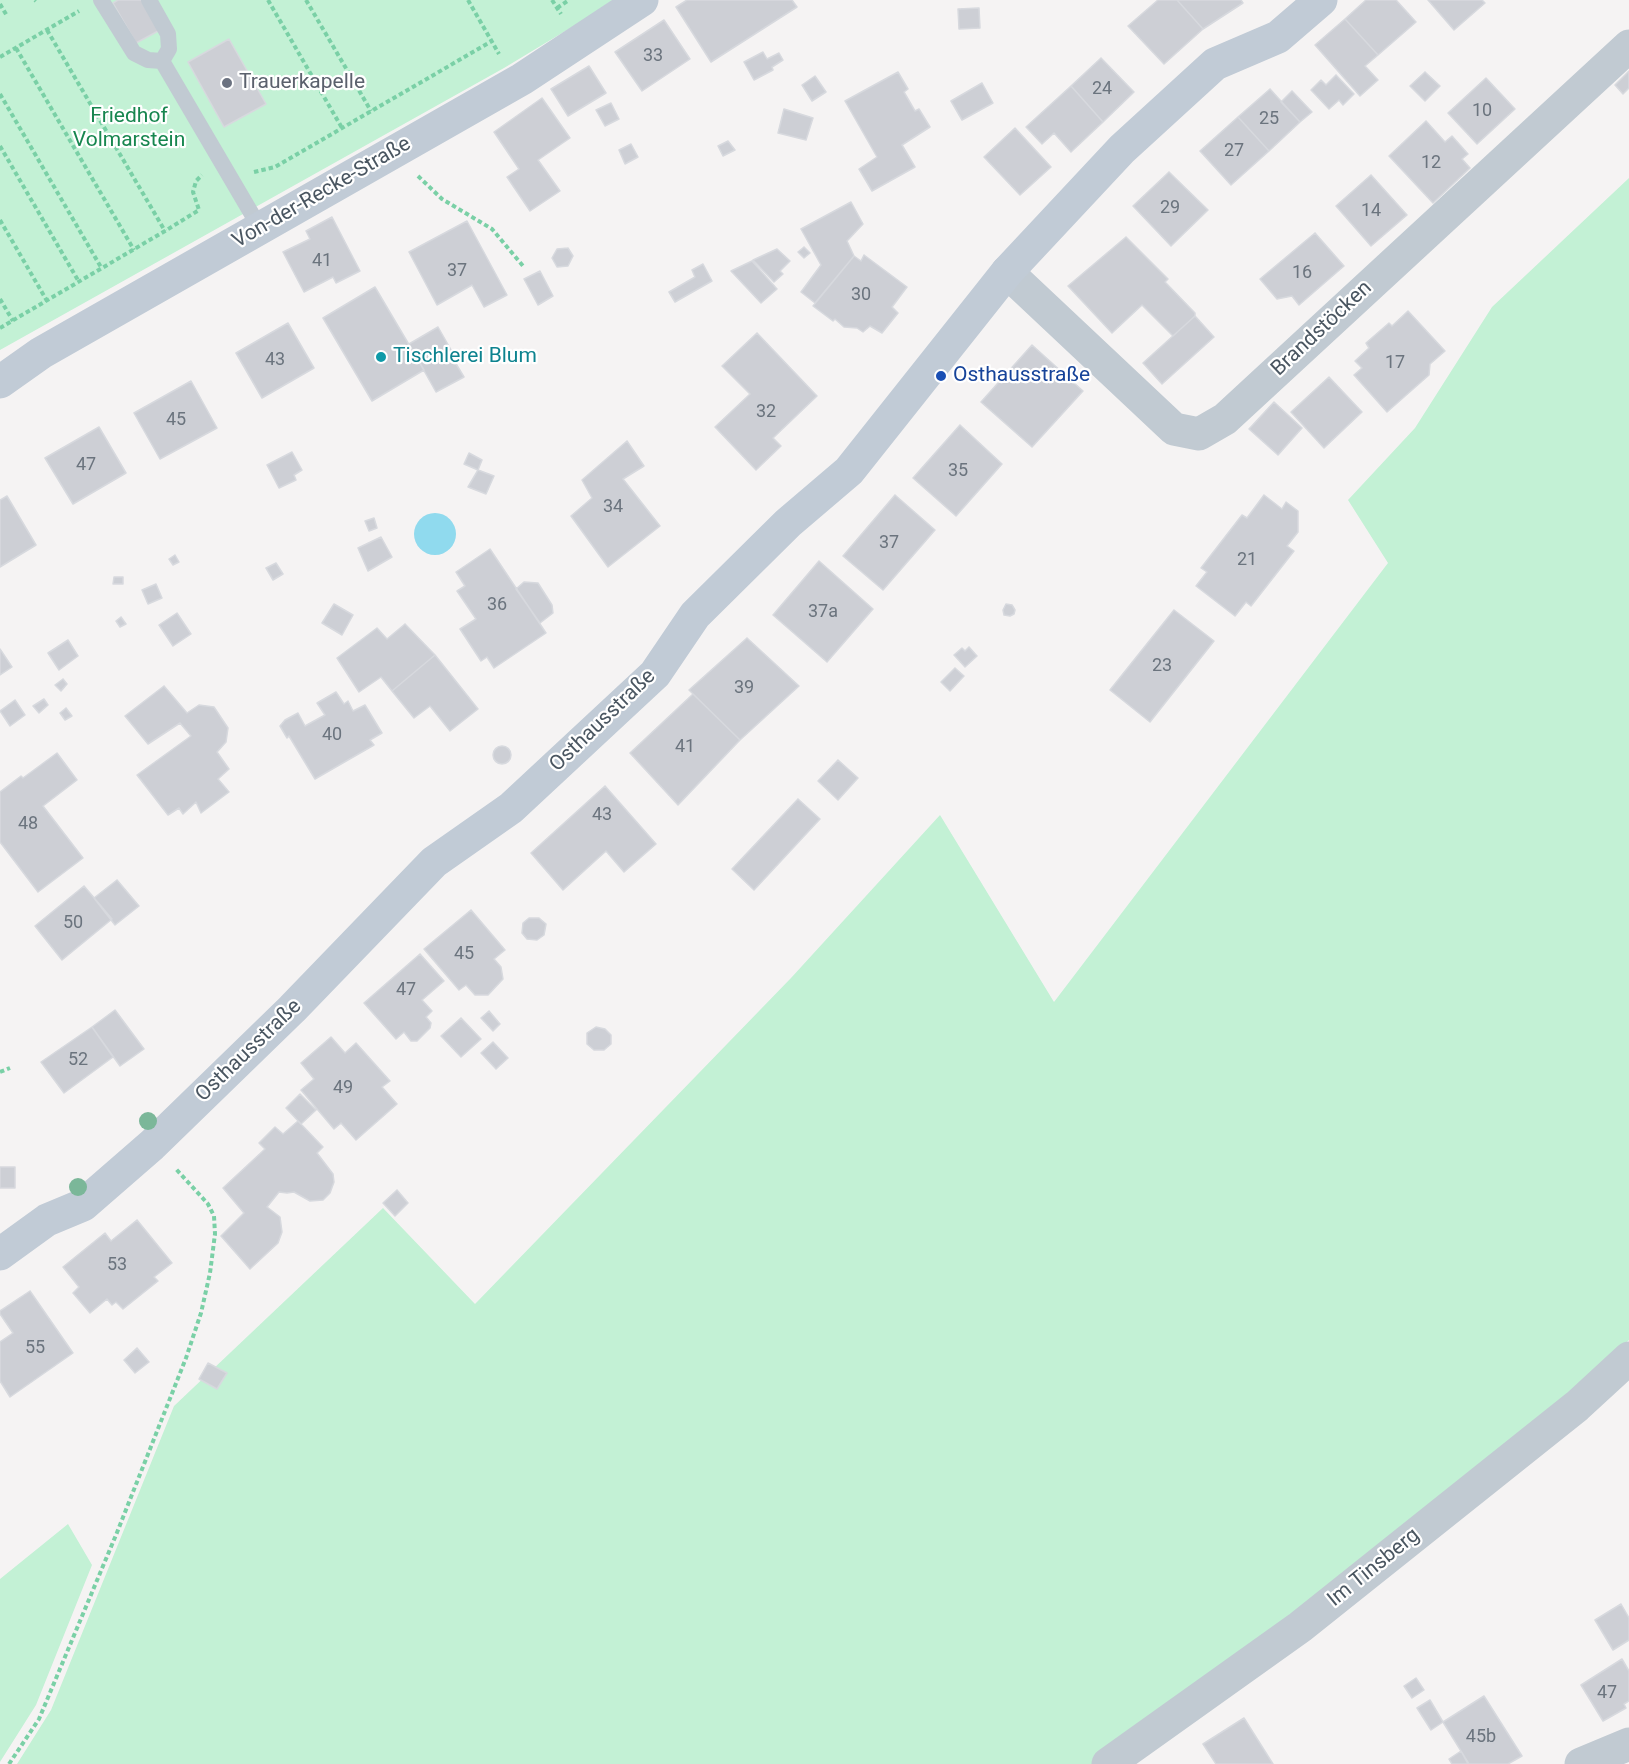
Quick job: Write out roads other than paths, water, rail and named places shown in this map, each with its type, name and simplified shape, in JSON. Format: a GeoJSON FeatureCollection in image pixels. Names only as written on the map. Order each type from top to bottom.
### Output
{"type":"FeatureCollection","features":[{"type":"Feature","properties":{"kind":"street","name":"Von-der-Recke-Straße"},"geometry":{"type":"LineString","coordinates":[[0,382],[42,352],[522,79],[642,0]]}},
{"type":"Feature","properties":{"kind":"street","name":"Osthausstraße"},"geometry":{"type":"LineString","coordinates":[[0,1254],[47,1220],[83,1205],[152,1145],[292,1010],[434,862],[511,808],[655,674],[695,615],[788,523],[849,471],[1006,272],[1122,149],[1215,64],[1278,37],[1320,0]]}},
{"type":"Feature","properties":{"kind":"street","name":"Brandstöcken"},"geometry":{"type":"LineString","coordinates":[[1006,272],[1174,429],[1199,434],[1225,419],[1629,46]]}},
{"type":"Feature","properties":{"kind":"street","name":"Im Tinsberg"},"geometry":{"type":"LineString","coordinates":[[1108,1764],[1300,1627],[1577,1406],[1629,1358]]}},
{"type":"Feature","properties":{"kind":"street"},"geometry":{"type":"LineString","coordinates":[[1581,1764],[1629,1744]]}},
{"type":"Feature","properties":{"kind":"lane"},"geometry":{"type":"LineString","coordinates":[[101,0],[134,53],[148,60],[162,61]]}},
{"type":"Feature","properties":{"kind":"lane"},"geometry":{"type":"LineString","coordinates":[[149,0],[168,34],[169,49],[162,61]]}},
{"type":"Feature","properties":{"kind":"lane"},"geometry":{"type":"LineString","coordinates":[[162,61],[260,228]]}},
{"type":"Feature","properties":{"kind":"water"},"geometry":{"type":"Polygon","coordinates":[[[435,513],[450,519],[456,534],[450,549],[435,555],[420,549],[414,534],[420,519],[435,513]]]}},
{"type":"Feature","properties":{"kind":"place","name":"Trauerkapelle"},"geometry":{"type":"Point","coordinates":[227,83]}},
{"type":"Feature","properties":{"kind":"place","name":"Tischlerei Blum"},"geometry":{"type":"Point","coordinates":[381,357]}},
{"type":"Feature","properties":{"kind":"place","name":"Osthausstraße"},"geometry":{"type":"Point","coordinates":[941,376]}},
{"type":"Feature","properties":{"kind":"park label","name":"Friedhof Volmarstein"},"geometry":{"type":"Point","coordinates":[129,129]}}]}
